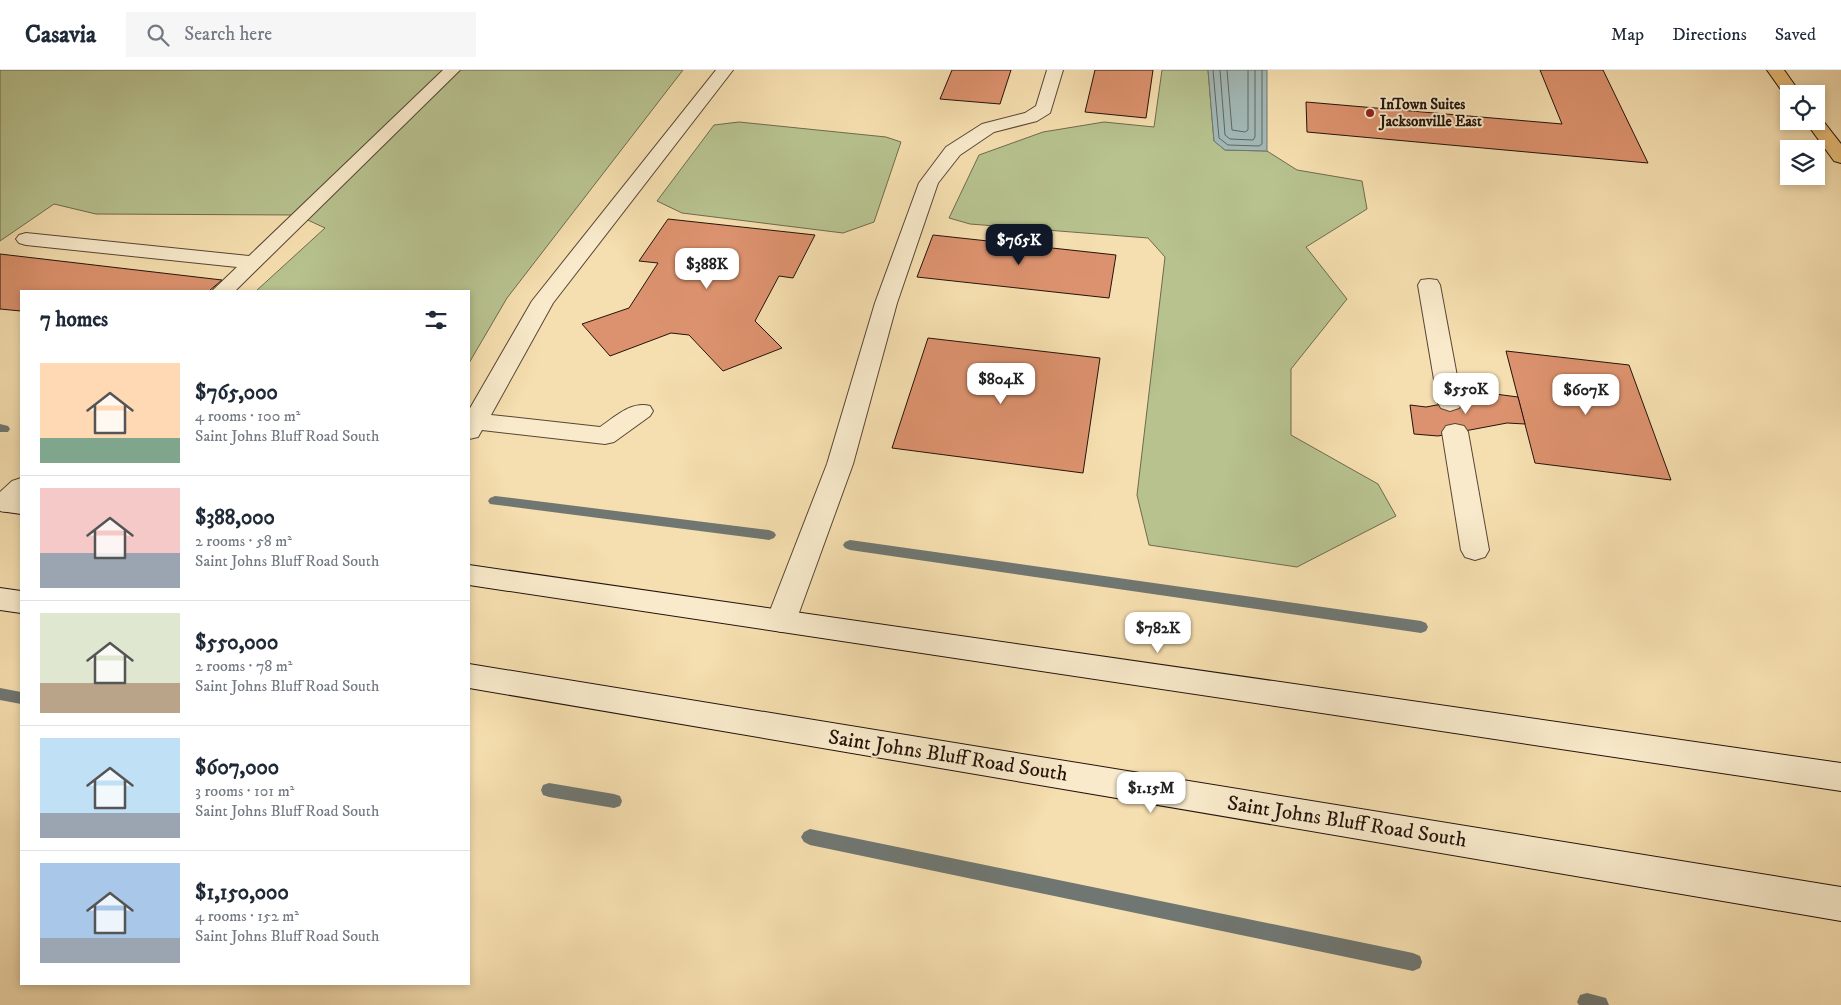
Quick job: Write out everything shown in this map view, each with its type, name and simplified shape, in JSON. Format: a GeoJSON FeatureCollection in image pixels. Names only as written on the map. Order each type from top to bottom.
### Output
{"type":"FeatureCollection","features":[{"type":"Feature","properties":{"kind":"highway"},"geometry":{"type":"LineString","coordinates":[[1775,70],[1786,85]]}},
{"type":"Feature","properties":{"kind":"highway"},"geometry":{"type":"LineString","coordinates":[[1821,130],[1841,157]]}},
{"type":"Feature","properties":{"kind":"main road"},"geometry":{"type":"LineString","coordinates":[[224,290],[452,70]]}},
{"type":"Feature","properties":{"kind":"main road"},"geometry":{"type":"LineString","coordinates":[[641,412],[605,436],[472,426],[543,302],[725,70]]}},
{"type":"Feature","properties":{"kind":"main road"},"geometry":{"type":"LineString","coordinates":[[781,621],[840,464],[886,303],[929,183],[953,151],[988,128],[1031,117],[1044,109],[1055,70]]}},
{"type":"Feature","properties":{"kind":"main road"},"geometry":{"type":"LineString","coordinates":[[26,239],[254,263]]}},
{"type":"Feature","properties":{"kind":"main road"},"geometry":{"type":"LineString","coordinates":[[1429,285],[1450,403]]}},
{"type":"Feature","properties":{"kind":"main road"},"geometry":{"type":"LineString","coordinates":[[1455,432],[1475,550]]}},
{"type":"Feature","properties":{"kind":"main road"},"geometry":{"type":"LineString","coordinates":[[470,575],[1841,777]]}},
{"type":"Feature","properties":{"kind":"main road"},"geometry":{"type":"LineString","coordinates":[[0,599],[20,602]]}},
{"type":"Feature","properties":{"kind":"main road","name":"Saint Johns Bluff Road South"},"geometry":{"type":"LineString","coordinates":[[470,676],[1841,904]]}},
{"type":"Feature","properties":{"kind":"green space"},"geometry":{"type":"Polygon","coordinates":[[[0,70],[683,70],[507,298],[470,361],[470,290],[257,290],[325,228],[297,215],[96,214],[54,204],[0,241],[0,70]]]}},
{"type":"Feature","properties":{"kind":"green space"},"geometry":{"type":"Polygon","coordinates":[[[1162,70],[1208,70],[1214,141],[1225,150],[1267,151],[1297,170],[1362,181],[1367,209],[1306,247],[1347,299],[1291,369],[1291,435],[1378,484],[1396,516],[1297,567],[1149,545],[1137,495],[1165,257],[1148,238],[970,224],[949,218],[979,155],[1043,132],[1104,122],[1154,127],[1162,70]]]}},
{"type":"Feature","properties":{"kind":"green space"},"geometry":{"type":"Polygon","coordinates":[[[739,122],[886,137],[901,142],[874,222],[843,233],[682,213],[657,201],[714,125],[739,122]]]}},
{"type":"Feature","properties":{"kind":"water"},"geometry":{"type":"Polygon","coordinates":[[[1208,70],[1267,70],[1267,151],[1225,150],[1214,141],[1208,70]]]}},
{"type":"Feature","properties":{"kind":"building"},"geometry":{"type":"Polygon","coordinates":[[[952,70],[1011,70],[1000,104],[940,99],[952,70]]]}},
{"type":"Feature","properties":{"kind":"building"},"geometry":{"type":"Polygon","coordinates":[[[1095,70],[1153,70],[1146,118],[1085,112],[1095,70]]]}},
{"type":"Feature","properties":{"kind":"building","name":"InTown Suites Jacksonville East"},"geometry":{"type":"Polygon","coordinates":[[[1540,70],[1603,70],[1648,163],[1307,132],[1306,102],[1562,124],[1540,70]]]}},
{"type":"Feature","properties":{"kind":"building"},"geometry":{"type":"Polygon","coordinates":[[[668,219],[815,235],[793,278],[779,276],[755,321],[782,348],[723,371],[689,335],[671,333],[610,356],[582,324],[629,308],[658,263],[639,261],[668,219]]]}},
{"type":"Feature","properties":{"kind":"building"},"geometry":{"type":"Polygon","coordinates":[[[933,235],[1116,255],[1109,298],[917,277],[933,235]]]}},
{"type":"Feature","properties":{"kind":"building"},"geometry":{"type":"Polygon","coordinates":[[[0,254],[222,280],[210,290],[20,290],[20,311],[0,309],[0,254]]]}},
{"type":"Feature","properties":{"kind":"building"},"geometry":{"type":"Polygon","coordinates":[[[928,338],[1100,358],[1083,473],[892,448],[928,338]]]}},
{"type":"Feature","properties":{"kind":"building"},"geometry":{"type":"Polygon","coordinates":[[[1506,351],[1629,365],[1671,480],[1535,463],[1506,351]]]}},
{"type":"Feature","properties":{"kind":"building"},"geometry":{"type":"Polygon","coordinates":[[[1495,394],[1518,397],[1525,424],[1507,423],[1438,436],[1414,434],[1410,405],[1426,407],[1495,394]]]}},
{"type":"Feature","properties":{"kind":"waterway"},"geometry":{"type":"LineString","coordinates":[[0,428],[4,429]]}},
{"type":"Feature","properties":{"kind":"waterway"},"geometry":{"type":"LineString","coordinates":[[495,501],[769,535]]}},
{"type":"Feature","properties":{"kind":"waterway"},"geometry":{"type":"LineString","coordinates":[[850,545],[1421,627]]}},
{"type":"Feature","properties":{"kind":"waterway"},"geometry":{"type":"LineString","coordinates":[[0,694],[20,698]]}},
{"type":"Feature","properties":{"kind":"waterway"},"geometry":{"type":"LineString","coordinates":[[549,790],[614,801]]}},
{"type":"Feature","properties":{"kind":"waterway"},"geometry":{"type":"LineString","coordinates":[[810,837],[1413,962]]}},
{"type":"Feature","properties":{"kind":"waterway"},"geometry":{"type":"LineString","coordinates":[[1587,1002],[1599,1005]]}},
{"type":"Feature","properties":{"kind":"place","name":"InTown Suites Jacksonville East"},"geometry":{"type":"Point","coordinates":[1370,113]}}]}
